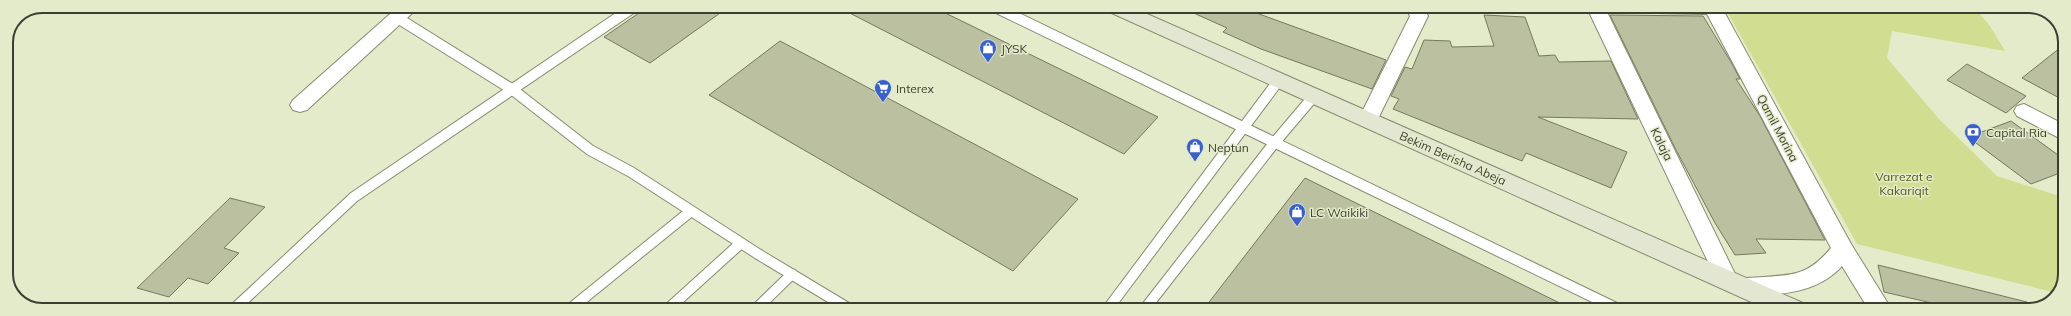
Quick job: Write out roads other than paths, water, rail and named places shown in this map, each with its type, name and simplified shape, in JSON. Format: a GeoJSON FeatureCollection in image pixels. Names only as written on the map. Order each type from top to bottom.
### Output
{"type":"FeatureCollection","features":[{"type":"Feature","properties":{"kind":"street"},"geometry":{"type":"LineString","coordinates":[[300,105],[401,13]]}},
{"type":"Feature","properties":{"kind":"street","name":"Bekim Berisha Abeja"},"geometry":{"type":"LineString","coordinates":[[1128,13],[1778,303]]}},
{"type":"Feature","properties":{"kind":"street"},"geometry":{"type":"LineString","coordinates":[[1368,120],[1419,16],[1418,13]]}},
{"type":"Feature","properties":{"kind":"street","name":"Kalaja"},"geometry":{"type":"LineString","coordinates":[[1599,13],[1735,284]]}},
{"type":"Feature","properties":{"kind":"street","name":"Qamil Morina"},"geometry":{"type":"LineString","coordinates":[[1715,13],[1843,250],[1876,303]]}},
{"type":"Feature","properties":{"kind":"street"},"geometry":{"type":"LineString","coordinates":[[2024,111],[2058,130]]}},
{"type":"Feature","properties":{"kind":"street"},"geometry":{"type":"LineString","coordinates":[[1735,284],[1766,286],[1804,280],[1821,273],[1843,250]]}},
{"type":"Feature","properties":{"kind":"lane"},"geometry":{"type":"LineString","coordinates":[[241,303],[354,197],[625,13]]}},
{"type":"Feature","properties":{"kind":"lane"},"geometry":{"type":"LineString","coordinates":[[1007,13],[1275,142],[1602,303]]}},
{"type":"Feature","properties":{"kind":"lane"},"geometry":{"type":"LineString","coordinates":[[396,17],[513,90],[590,150],[631,172],[741,243],[840,303]]}},
{"type":"Feature","properties":{"kind":"lane"},"geometry":{"type":"LineString","coordinates":[[1113,303],[1278,80]]}},
{"type":"Feature","properties":{"kind":"lane"},"geometry":{"type":"LineString","coordinates":[[1149,303],[1275,142],[1314,96]]}},
{"type":"Feature","properties":{"kind":"lane"},"geometry":{"type":"LineString","coordinates":[[579,303],[691,211]]}},
{"type":"Feature","properties":{"kind":"lane"},"geometry":{"type":"LineString","coordinates":[[675,303],[741,243]]}},
{"type":"Feature","properties":{"kind":"lane"},"geometry":{"type":"LineString","coordinates":[[762,303],[792,274]]}},
{"type":"Feature","properties":{"kind":"place","name":"JYSK"},"geometry":{"type":"Point","coordinates":[988,63]}},
{"type":"Feature","properties":{"kind":"place","name":"Interex"},"geometry":{"type":"Point","coordinates":[883,103]}},
{"type":"Feature","properties":{"kind":"place","name":"Capital Ria"},"geometry":{"type":"Point","coordinates":[1973,147]}},
{"type":"Feature","properties":{"kind":"place","name":"Neptun"},"geometry":{"type":"Point","coordinates":[1195,162]}},
{"type":"Feature","properties":{"kind":"place","name":"LC Waikiki"},"geometry":{"type":"Point","coordinates":[1297,227]}},
{"type":"Feature","properties":{"kind":"park label","name":"Varrezat e Kakariqit"},"geometry":{"type":"Point","coordinates":[1904,183]}}]}
